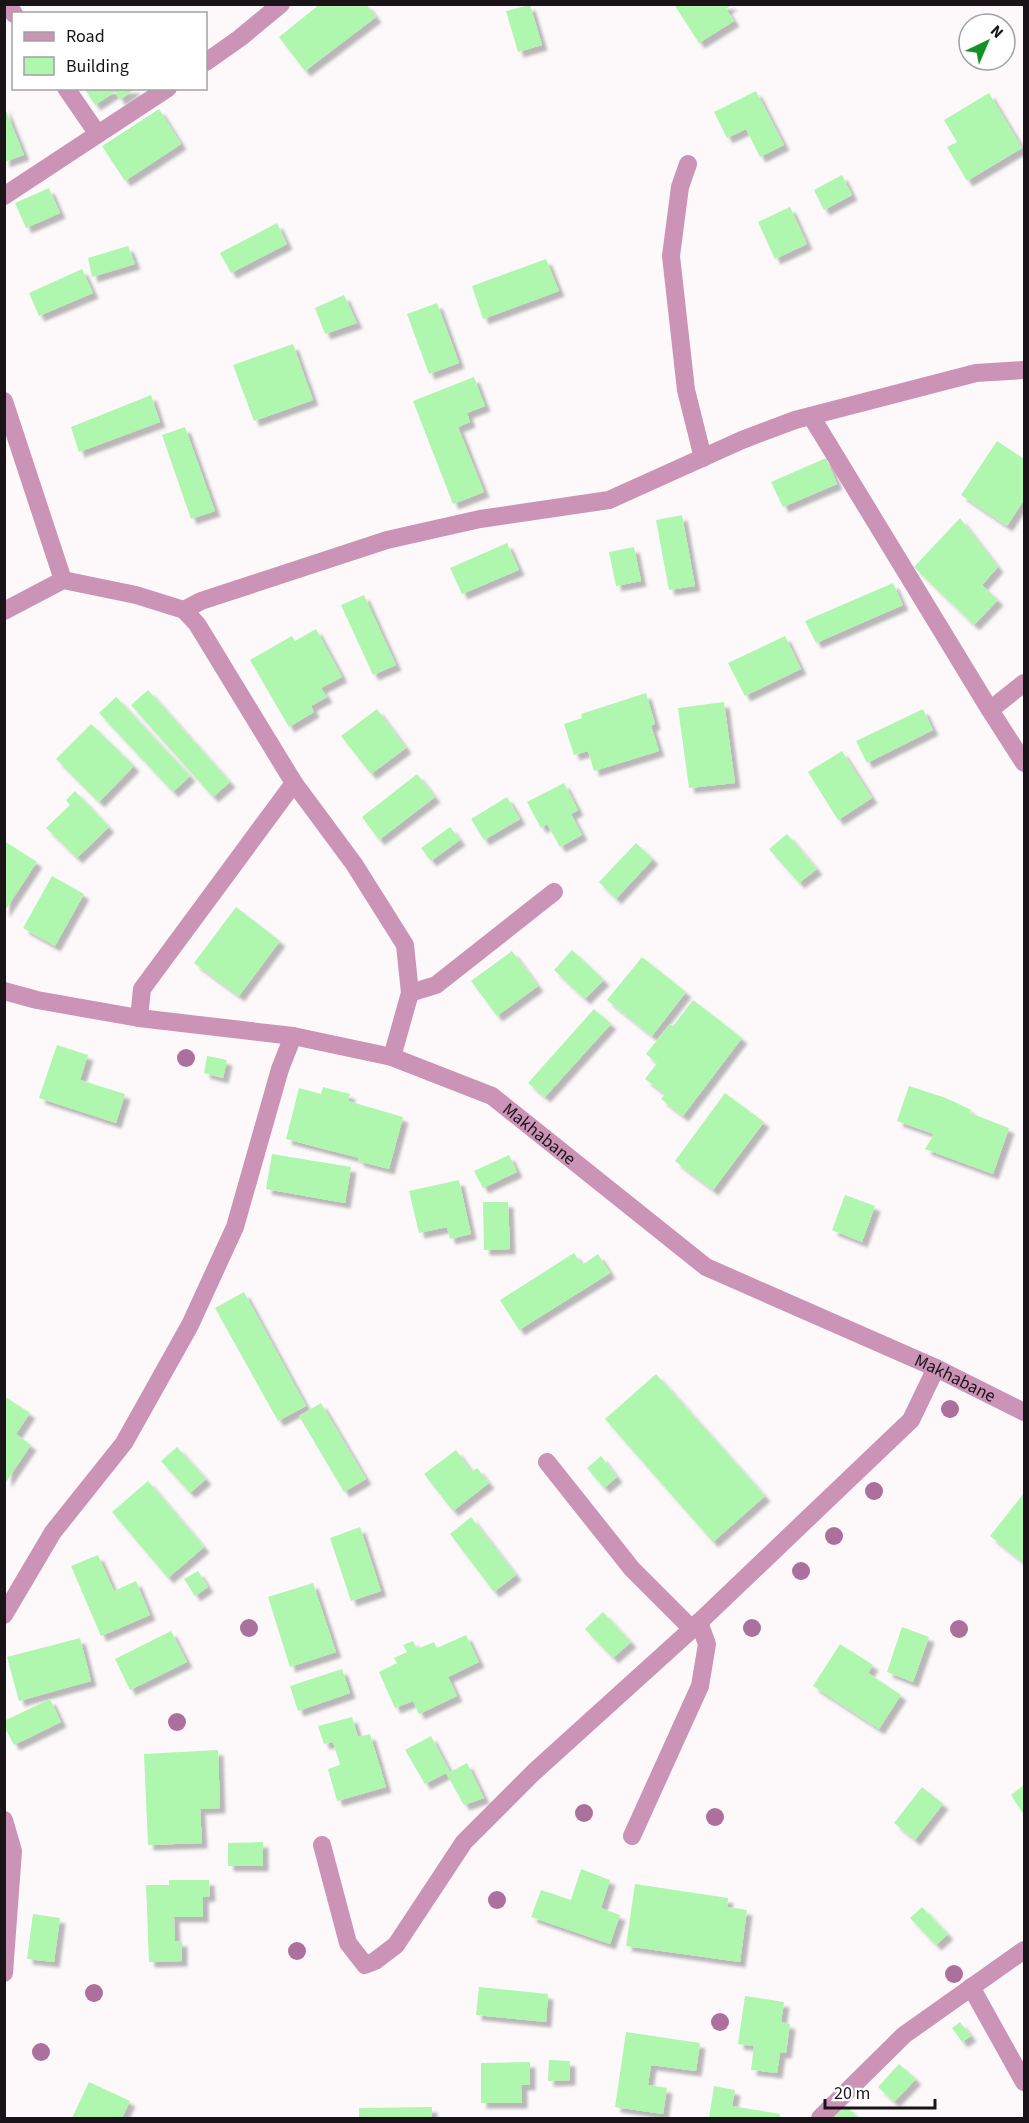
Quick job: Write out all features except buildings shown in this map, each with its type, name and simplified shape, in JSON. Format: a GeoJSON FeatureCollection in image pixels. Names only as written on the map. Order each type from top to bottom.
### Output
{"type":"FeatureCollection","features":[{"type":"Feature","properties":{"kind":"street"},"geometry":{"type":"LineString","coordinates":[[207,61],[281,4]]}},
{"type":"Feature","properties":{"kind":"street"},"geometry":{"type":"LineString","coordinates":[[67,90],[97,133]]}},
{"type":"Feature","properties":{"kind":"street"},"geometry":{"type":"LineString","coordinates":[[4,196],[165,90]]}},
{"type":"Feature","properties":{"kind":"street"},"geometry":{"type":"LineString","coordinates":[[688,164],[681,187],[671,256],[686,390],[703,458]]}},
{"type":"Feature","properties":{"kind":"street"},"geometry":{"type":"LineString","coordinates":[[183,610],[201,601],[387,540],[480,519],[609,500],[742,440],[811,416],[976,373],[1024,370]]}},
{"type":"Feature","properties":{"kind":"street"},"geometry":{"type":"LineString","coordinates":[[4,402],[63,580]]}},
{"type":"Feature","properties":{"kind":"street"},"geometry":{"type":"LineString","coordinates":[[811,416],[1024,763]]}},
{"type":"Feature","properties":{"kind":"street"},"geometry":{"type":"LineString","coordinates":[[4,611],[63,580],[136,595],[183,610],[197,624],[294,783],[354,864],[405,945],[410,993],[392,1057]]}},
{"type":"Feature","properties":{"kind":"street"},"geometry":{"type":"LineString","coordinates":[[990,711],[1024,683]]}},
{"type":"Feature","properties":{"kind":"street"},"geometry":{"type":"LineString","coordinates":[[139,1018],[142,989],[294,783]]}},
{"type":"Feature","properties":{"kind":"street"},"geometry":{"type":"LineString","coordinates":[[410,993],[436,985],[554,892]]}},
{"type":"Feature","properties":{"kind":"street","name":"Makhabane"},"geometry":{"type":"LineString","coordinates":[[4,991],[37,1000],[139,1018],[292,1036],[392,1057],[492,1096],[706,1267],[936,1368],[1024,1412]]}},
{"type":"Feature","properties":{"kind":"street"},"geometry":{"type":"LineString","coordinates":[[4,1615],[52,1532],[124,1443],[190,1325],[235,1227],[280,1069],[292,1036]]}},
{"type":"Feature","properties":{"kind":"street"},"geometry":{"type":"LineString","coordinates":[[322,1845],[348,1943],[365,1965],[396,1945],[464,1842],[534,1772],[696,1625],[911,1420],[936,1368]]}},
{"type":"Feature","properties":{"kind":"street"},"geometry":{"type":"LineString","coordinates":[[547,1462],[632,1569],[696,1625],[707,1644],[700,1686],[632,1836]]}},
{"type":"Feature","properties":{"kind":"street"},"geometry":{"type":"LineString","coordinates":[[4,1820],[13,1851],[4,1973]]}},
{"type":"Feature","properties":{"kind":"street"},"geometry":{"type":"LineString","coordinates":[[820,2118],[904,2035],[1024,1950]]}},
{"type":"Feature","properties":{"kind":"street"},"geometry":{"type":"LineString","coordinates":[[971,1987],[1024,2082]]}}]}
